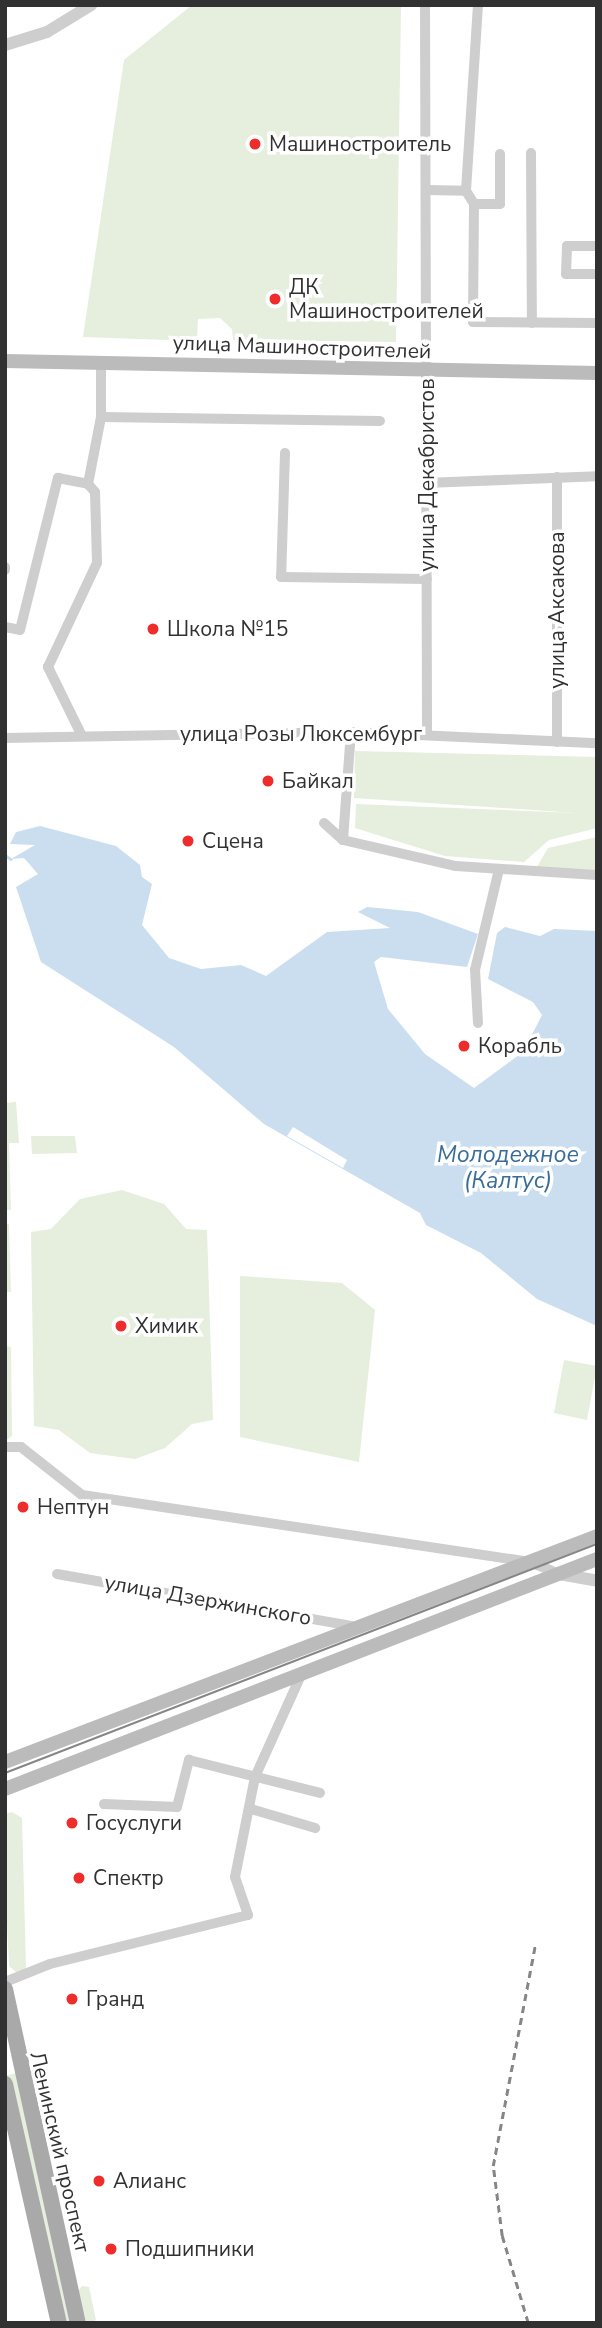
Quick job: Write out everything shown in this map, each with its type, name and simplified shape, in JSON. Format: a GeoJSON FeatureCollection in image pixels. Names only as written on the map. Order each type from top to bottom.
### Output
{"type":"FeatureCollection","features":[{"type":"Feature","properties":{"kind":"main road","name":"улица Машиностроителей"},"geometry":{"type":"LineString","coordinates":[[6,361],[101,361],[427,373],[597,373]]}},
{"type":"Feature","properties":{"kind":"main road"},"geometry":{"type":"LineString","coordinates":[[5,1762],[597,1536]]}},
{"type":"Feature","properties":{"kind":"main road"},"geometry":{"type":"LineString","coordinates":[[5,1789],[597,1559]]}},
{"type":"Feature","properties":{"kind":"main road","name":"Ленинский проспект"},"geometry":{"type":"LineString","coordinates":[[5,1989],[78,2323]]}},
{"type":"Feature","properties":{"kind":"main road","name":"Ленинский проспект"},"geometry":{"type":"LineString","coordinates":[[5,2084],[59,2323]]}},
{"type":"Feature","properties":{"kind":"street"},"geometry":{"type":"LineString","coordinates":[[5,46],[47,32],[90,5]]}},
{"type":"Feature","properties":{"kind":"street","name":"улица Декабристов"},"geometry":{"type":"LineString","coordinates":[[425,5],[427,734]]}},
{"type":"Feature","properties":{"kind":"street"},"geometry":{"type":"LineString","coordinates":[[478,5],[466,191],[474,204],[473,322],[597,323]]}},
{"type":"Feature","properties":{"kind":"street"},"geometry":{"type":"LineString","coordinates":[[531,153],[532,323]]}},
{"type":"Feature","properties":{"kind":"street"},"geometry":{"type":"LineString","coordinates":[[474,204],[500,205],[500,155]]}},
{"type":"Feature","properties":{"kind":"street"},"geometry":{"type":"LineString","coordinates":[[427,190],[466,191]]}},
{"type":"Feature","properties":{"kind":"street"},"geometry":{"type":"LineString","coordinates":[[597,246],[567,246],[566,274],[597,274]]}},
{"type":"Feature","properties":{"kind":"street"},"geometry":{"type":"LineString","coordinates":[[5,367],[6,361]]}},
{"type":"Feature","properties":{"kind":"street"},"geometry":{"type":"LineString","coordinates":[[88,484],[101,417],[101,361]]}},
{"type":"Feature","properties":{"kind":"street"},"geometry":{"type":"LineString","coordinates":[[101,417],[380,421]]}},
{"type":"Feature","properties":{"kind":"street"},"geometry":{"type":"LineString","coordinates":[[285,453],[281,578],[427,579]]}},
{"type":"Feature","properties":{"kind":"street"},"geometry":{"type":"LineString","coordinates":[[426,483],[597,476]]}},
{"type":"Feature","properties":{"kind":"street","name":"улица Аксакова"},"geometry":{"type":"LineString","coordinates":[[557,477],[557,742]]}},
{"type":"Feature","properties":{"kind":"street"},"geometry":{"type":"LineString","coordinates":[[5,627],[20,630],[58,478],[88,484],[95,492],[97,563],[48,667],[81,734]]}},
{"type":"Feature","properties":{"kind":"street"},"geometry":{"type":"LineString","coordinates":[[342,840],[351,732]]}},
{"type":"Feature","properties":{"kind":"street","name":"улица Розы Люксембург"},"geometry":{"type":"LineString","coordinates":[[5,738],[81,734],[351,732],[597,743]]}},
{"type":"Feature","properties":{"kind":"street"},"geometry":{"type":"LineString","coordinates":[[324,823],[342,840],[456,866],[597,876]]}},
{"type":"Feature","properties":{"kind":"street"},"geometry":{"type":"LineString","coordinates":[[478,1023],[475,970],[499,869]]}},
{"type":"Feature","properties":{"kind":"street"},"geometry":{"type":"LineString","coordinates":[[5,1447],[21,1447],[82,1495],[530,1562],[559,1574],[597,1581]]}},
{"type":"Feature","properties":{"kind":"street","name":"улица Дзержинского"},"geometry":{"type":"LineString","coordinates":[[57,1574],[358,1627]]}},
{"type":"Feature","properties":{"kind":"street"},"geometry":{"type":"LineString","coordinates":[[5,1982],[50,1964],[248,1915],[235,1877],[251,1809],[255,1777],[302,1673]]}},
{"type":"Feature","properties":{"kind":"street"},"geometry":{"type":"LineString","coordinates":[[104,1804],[177,1807],[190,1760],[320,1793]]}},
{"type":"Feature","properties":{"kind":"street"},"geometry":{"type":"LineString","coordinates":[[251,1809],[315,1828]]}},
{"type":"Feature","properties":{"kind":"green space","name":"Машиностроитель"},"geometry":{"type":"Polygon","coordinates":[[[192,5],[401,5],[396,342],[233,340],[232,329],[220,318],[198,319],[197,341],[83,337],[124,60],[192,5]]]}},
{"type":"Feature","properties":{"kind":"green space"},"geometry":{"type":"Polygon","coordinates":[[[355,751],[597,757],[597,828],[549,840],[524,862],[445,856],[355,828],[356,804],[577,813],[354,798],[355,751]]]}},
{"type":"Feature","properties":{"kind":"green space"},"geometry":{"type":"Polygon","coordinates":[[[597,837],[597,875],[537,867],[548,848],[597,837]]]}},
{"type":"Feature","properties":{"kind":"green space"},"geometry":{"type":"Polygon","coordinates":[[[16,1102],[19,1143],[9,1143],[11,1210],[5,1210],[5,1103],[16,1102]]]}},
{"type":"Feature","properties":{"kind":"green space"},"geometry":{"type":"Polygon","coordinates":[[[31,1136],[75,1136],[77,1153],[32,1154],[31,1136]]]}},
{"type":"Feature","properties":{"kind":"green space","name":"Химик"},"geometry":{"type":"Polygon","coordinates":[[[122,1190],[164,1204],[186,1229],[207,1230],[213,1420],[192,1424],[165,1448],[135,1459],[90,1453],[59,1430],[34,1426],[31,1232],[51,1229],[80,1199],[122,1190]]]}},
{"type":"Feature","properties":{"kind":"green space"},"geometry":{"type":"Polygon","coordinates":[[[5,1224],[9,1224],[11,1292],[5,1292],[5,1224]]]}},
{"type":"Feature","properties":{"kind":"green space"},"geometry":{"type":"Polygon","coordinates":[[[240,1276],[342,1283],[375,1310],[359,1462],[240,1437],[240,1276]]]}},
{"type":"Feature","properties":{"kind":"green space"},"geometry":{"type":"Polygon","coordinates":[[[5,1346],[11,1347],[12,1436],[5,1441],[5,1346]]]}},
{"type":"Feature","properties":{"kind":"green space"},"geometry":{"type":"Polygon","coordinates":[[[564,1360],[597,1366],[587,1420],[554,1413],[564,1360]]]}},
{"type":"Feature","properties":{"kind":"green space"},"geometry":{"type":"Polygon","coordinates":[[[12,1812],[22,1818],[26,1969],[17,1973],[9,1966],[6,1902],[5,1814],[12,1812]]]}},
{"type":"Feature","properties":{"kind":"green space"},"geometry":{"type":"Polygon","coordinates":[[[17,2073],[75,2323],[62,2323],[5,2076],[17,2073]]]}},
{"type":"Feature","properties":{"kind":"green space"},"geometry":{"type":"Polygon","coordinates":[[[82,2286],[89,2287],[96,2320],[90,2323],[84,2323],[77,2292],[82,2286]]]}},
{"type":"Feature","properties":{"kind":"water","name":"Молодежное (Калтус)"},"geometry":{"type":"Polygon","coordinates":[[[40,826],[116,846],[140,865],[142,877],[152,884],[142,925],[169,958],[201,969],[241,965],[266,976],[327,932],[390,928],[358,912],[367,907],[418,912],[478,934],[467,967],[381,957],[374,962],[388,1009],[425,1054],[474,1088],[523,1052],[542,1015],[533,1002],[488,979],[497,933],[505,927],[540,936],[554,929],[597,931],[597,1326],[537,1299],[481,1253],[426,1225],[420,1213],[264,1124],[174,1047],[41,962],[16,887],[38,874],[24,858],[11,859],[35,845],[10,844],[16,832],[40,826]]]}},
{"type":"Feature","properties":{"kind":"pier"},"geometry":{"type":"Polygon","coordinates":[[[293,1127],[347,1160],[343,1168],[287,1136],[293,1127]]]}},
{"type":"Feature","properties":{"kind":"waterway"},"geometry":{"type":"LineString","coordinates":[[5,855],[11,859]]}},
{"type":"Feature","properties":{"kind":"tram line"},"geometry":{"type":"LineString","coordinates":[[5,1773],[597,1544]]}},
{"type":"Feature","properties":{"kind":"railway"},"geometry":{"type":"LineString","coordinates":[[528,2323],[502,2236],[493,2166],[535,1945]]}},
{"type":"Feature","properties":{"kind":"place","name":"Машиностроитель"},"geometry":{"type":"Point","coordinates":[255,144]}},
{"type":"Feature","properties":{"kind":"place","name":"ДК Машиностроителей"},"geometry":{"type":"Point","coordinates":[275,299]}},
{"type":"Feature","properties":{"kind":"place","name":"Школа №15"},"geometry":{"type":"Point","coordinates":[153,629]}},
{"type":"Feature","properties":{"kind":"place","name":"Байкал"},"geometry":{"type":"Point","coordinates":[268,781]}},
{"type":"Feature","properties":{"kind":"place","name":"Сцена"},"geometry":{"type":"Point","coordinates":[188,841]}},
{"type":"Feature","properties":{"kind":"place","name":"Корабль"},"geometry":{"type":"Point","coordinates":[464,1046]}},
{"type":"Feature","properties":{"kind":"place","name":"Химик"},"geometry":{"type":"Point","coordinates":[121,1326]}},
{"type":"Feature","properties":{"kind":"place","name":"Нептун"},"geometry":{"type":"Point","coordinates":[23,1507]}},
{"type":"Feature","properties":{"kind":"place","name":"Госуслуги"},"geometry":{"type":"Point","coordinates":[72,1823]}},
{"type":"Feature","properties":{"kind":"place","name":"Спектр"},"geometry":{"type":"Point","coordinates":[79,1878]}},
{"type":"Feature","properties":{"kind":"place","name":"Гранд"},"geometry":{"type":"Point","coordinates":[72,1999]}},
{"type":"Feature","properties":{"kind":"place","name":"Алианс"},"geometry":{"type":"Point","coordinates":[99,2181]}},
{"type":"Feature","properties":{"kind":"place","name":"Подшипники"},"geometry":{"type":"Point","coordinates":[111,2249]}}]}
